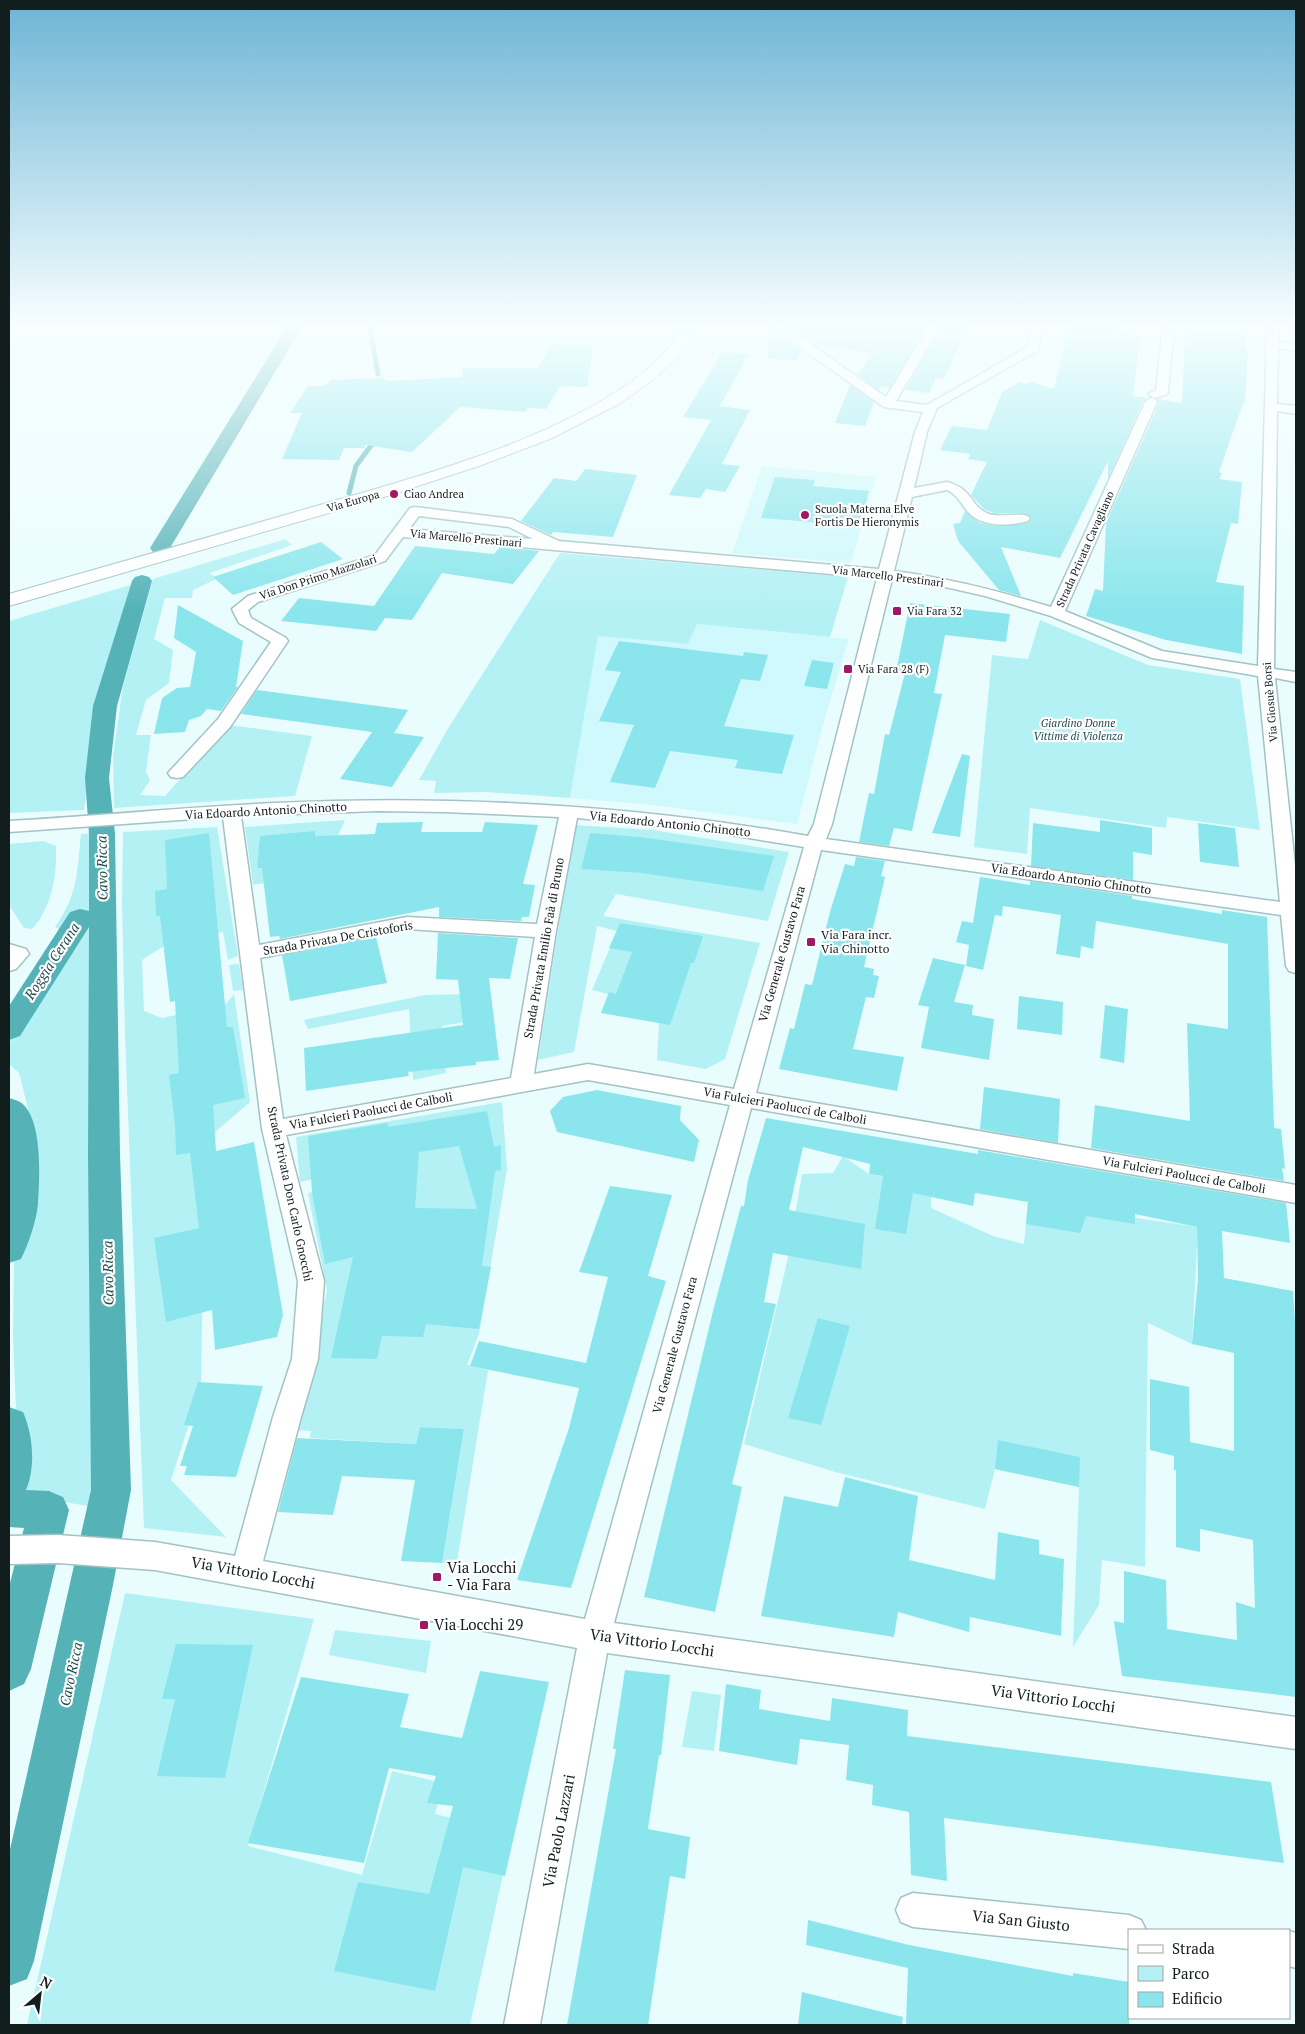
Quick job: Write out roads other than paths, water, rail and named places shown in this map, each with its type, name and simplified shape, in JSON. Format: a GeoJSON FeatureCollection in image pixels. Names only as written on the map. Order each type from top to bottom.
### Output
{"type":"FeatureCollection","features":[{"type":"Feature","properties":{"kind":"main road","name":"Via Europa"},"geometry":{"type":"LineString","coordinates":[[9,600],[385,492],[515,448],[571,422]]}},
{"type":"Feature","properties":{"kind":"street","name":"Via Generale Gustavo Fara"},"geometry":{"type":"LineString","coordinates":[[595,1636],[810,854],[823,824],[925,422]]}},
{"type":"Feature","properties":{"kind":"street","name":"Strada Privata Cavagliano"},"geometry":{"type":"LineString","coordinates":[[1056,613],[1141,422]]}},
{"type":"Feature","properties":{"kind":"street","name":"Via Giosuè Borsi"},"geometry":{"type":"LineString","coordinates":[[1271,422],[1266,673],[1294,910],[1296,966]]}},
{"type":"Feature","properties":{"kind":"street"},"geometry":{"type":"LineString","coordinates":[[906,494],[947,486],[959,490],[977,514],[987,518],[1023,518]]}},
{"type":"Feature","properties":{"kind":"street","name":"Via Marcello Prestinari"},"geometry":{"type":"LineString","coordinates":[[399,532],[415,511],[512,522],[556,545]]}},
{"type":"Feature","properties":{"kind":"street","name":"Via Marcello Prestinari"},"geometry":{"type":"LineString","coordinates":[[399,532],[886,573],[932,580],[988,592],[1056,613],[1158,655],[1296,677]]}},
{"type":"Feature","properties":{"kind":"street","name":"Via Don Primo Mazzolari"},"geometry":{"type":"LineString","coordinates":[[177,773],[224,723],[280,641],[244,620],[240,609],[253,599],[380,558],[399,532]]}},
{"type":"Feature","properties":{"kind":"street"},"geometry":{"type":"LineString","coordinates":[[1278,783],[1296,786]]}},
{"type":"Feature","properties":{"kind":"street","name":"Via Edoardo Antonio Chinotto"},"geometry":{"type":"LineString","coordinates":[[9,826],[76,824],[312,807],[394,806],[569,813],[646,819],[1294,910]]}},
{"type":"Feature","properties":{"kind":"street","name":"Strada Privata Don Carlo Gnocchi"},"geometry":{"type":"LineString","coordinates":[[231,812],[273,1129],[311,1281],[305,1359],[287,1417],[246,1572]]}},
{"type":"Feature","properties":{"kind":"street","name":"Strada Privata Emilio Faà di Bruno"},"geometry":{"type":"LineString","coordinates":[[521,1084],[546,932],[569,813]]}},
{"type":"Feature","properties":{"kind":"street","name":"Strada Privata De Cristoforis"},"geometry":{"type":"LineString","coordinates":[[250,953],[407,923],[546,932]]}},
{"type":"Feature","properties":{"kind":"street","name":"Via Fulcieri Paolucci de Calboli"},"geometry":{"type":"LineString","coordinates":[[273,1129],[588,1072],[1296,1194]]}},
{"type":"Feature","properties":{"kind":"street","name":"Via Vittorio Locchi"},"geometry":{"type":"LineString","coordinates":[[14,1550],[62,1549],[155,1556],[595,1636],[1296,1733]]}},
{"type":"Feature","properties":{"kind":"street","name":"Via Paolo Lazzari"},"geometry":{"type":"LineString","coordinates":[[522,2025],[595,1636]]}},
{"type":"Feature","properties":{"kind":"street","name":"Via San Giusto"},"geometry":{"type":"LineString","coordinates":[[913,1910],[1128,1932]]}},
{"type":"Feature","properties":{"kind":"waterway","name":"Cavo Ricca"},"geometry":{"type":"LineString","coordinates":[[160,548],[237,422]]}},
{"type":"Feature","properties":{"kind":"waterway","name":"Roggia Cerana"},"geometry":{"type":"LineString","coordinates":[[349,493],[356,466],[378,436]]}},
{"type":"Feature","properties":{"kind":"waterway","name":"Cavo Ricca"},"geometry":{"type":"LineString","coordinates":[[9,1961],[92,1585],[111,1490],[104,1154],[102,834],[97,778],[105,706],[142,581]]}},
{"type":"Feature","properties":{"kind":"waterway","name":"Roggia Cerana"},"geometry":{"type":"LineString","coordinates":[[9,1029],[80,918]]}},
{"type":"Feature","properties":{"kind":"waterway","name":"Roggia Cerana"},"geometry":{"type":"LineString","coordinates":[[9,1110],[18,1121],[22,1153],[21,1205],[9,1249]]}},
{"type":"Feature","properties":{"kind":"waterway","name":"Roggia Cerana"},"geometry":{"type":"LineString","coordinates":[[9,1424],[13,1458],[9,1483]]}},
{"type":"Feature","properties":{"kind":"waterway","name":"Roggia Cerana"},"geometry":{"type":"LineString","coordinates":[[9,1508],[49,1510],[9,1669]]}},
{"type":"Feature","properties":{"kind":"place","name":"Ciao Andrea"},"geometry":{"type":"Point","coordinates":[394,494]}},
{"type":"Feature","properties":{"kind":"place","name":"Scuola Materna Elve Fortis De Hieronymis"},"geometry":{"type":"Point","coordinates":[805,515]}},
{"type":"Feature","properties":{"kind":"place","name":"Via Fara 32"},"geometry":{"type":"Point","coordinates":[897,611]}},
{"type":"Feature","properties":{"kind":"place","name":"Via Fara 28 (F)"},"geometry":{"type":"Point","coordinates":[848,669]}},
{"type":"Feature","properties":{"kind":"place","name":"Via Fara incr. Via Chinotto"},"geometry":{"type":"Point","coordinates":[811,942]}},
{"type":"Feature","properties":{"kind":"place","name":"Via Locchi - Via Fara"},"geometry":{"type":"Point","coordinates":[437,1577]}},
{"type":"Feature","properties":{"kind":"place","name":"Via Locchi 29"},"geometry":{"type":"Point","coordinates":[424,1625]}},
{"type":"Feature","properties":{"kind":"park label","name":"Giardino Donne Vittime di Violenza"},"geometry":{"type":"Point","coordinates":[1078,729]}}]}
